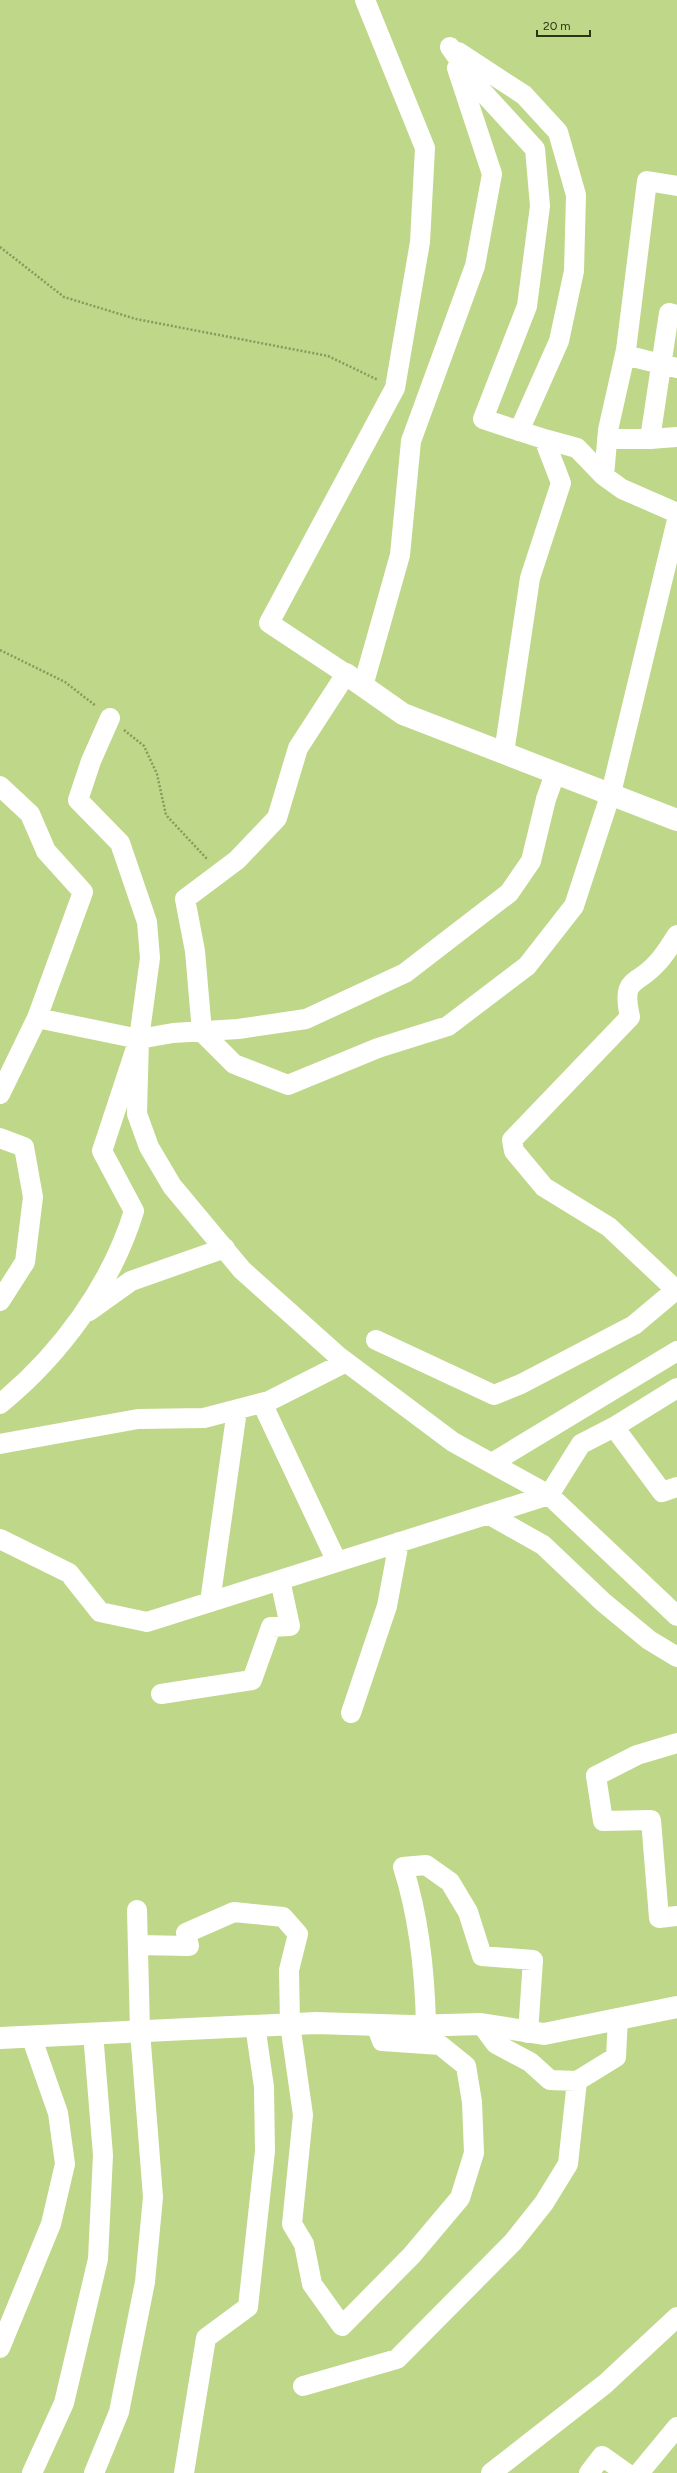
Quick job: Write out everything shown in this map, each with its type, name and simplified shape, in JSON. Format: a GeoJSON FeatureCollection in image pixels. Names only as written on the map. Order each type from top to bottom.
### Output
{"type":"FeatureCollection","features":[{"type":"Feature","properties":{"kind":"street"},"geometry":{"type":"LineString","coordinates":[[365,0],[425,148],[420,242],[395,388],[269,623],[403,714],[556,774],[676,817]]}},
{"type":"Feature","properties":{"kind":"street"},"geometry":{"type":"LineString","coordinates":[[450,47],[524,95],[558,132],[576,195],[574,271],[559,341],[519,431]]}},
{"type":"Feature","properties":{"kind":"street"},"geometry":{"type":"LineString","coordinates":[[450,47],[480,89],[535,149],[540,206],[527,306],[482,419],[577,448],[604,476],[622,489],[677,513]]}},
{"type":"Feature","properties":{"kind":"street"},"geometry":{"type":"LineString","coordinates":[[450,47],[492,174],[475,266],[411,441],[400,555],[355,680],[298,748],[277,818],[237,860],[185,899],[195,951],[202,1032],[234,1064],[288,1085],[378,1048],[448,1026],[527,966],[574,906],[611,793],[677,520]]}},
{"type":"Feature","properties":{"kind":"street"},"geometry":{"type":"LineString","coordinates":[[604,476],[607,439],[625,355],[647,181],[677,186]]}},
{"type":"Feature","properties":{"kind":"street"},"geometry":{"type":"LineString","coordinates":[[650,439],[669,366],[669,313],[677,315]]}},
{"type":"Feature","properties":{"kind":"street"},"geometry":{"type":"LineString","coordinates":[[625,355],[669,366]]}},
{"type":"Feature","properties":{"kind":"street"},"geometry":{"type":"LineString","coordinates":[[607,439],[650,439],[677,437]]}},
{"type":"Feature","properties":{"kind":"street"},"geometry":{"type":"LineString","coordinates":[[504,753],[530,578],[561,482],[544,439]]}},
{"type":"Feature","properties":{"kind":"street"},"geometry":{"type":"LineString","coordinates":[[110,718],[91,762],[78,800],[120,843],[147,922],[150,958],[139,1039],[137,1114],[149,1147],[172,1186],[242,1270],[346,1362],[453,1442],[549,1495],[677,1616]]}},
{"type":"Feature","properties":{"kind":"street"},"geometry":{"type":"LineString","coordinates":[[37,1018],[139,1039],[238,1029],[306,1019],[405,973],[509,893],[531,861],[546,799],[556,774]]}},
{"type":"Feature","properties":{"kind":"street"},"geometry":{"type":"LineString","coordinates":[[0,786],[30,814],[46,851],[83,892],[37,1018],[0,1094]]}},
{"type":"Feature","properties":{"kind":"street"},"geometry":{"type":"LineString","coordinates":[[376,1340],[494,1395],[521,1384],[634,1325],[677,1290],[609,1227],[544,1187],[514,1151],[512,1140],[630,1017],[626,999],[631,982],[657,964],[677,935]]}},
{"type":"Feature","properties":{"kind":"street"},"geometry":{"type":"LineString","coordinates":[[0,1404],[24,1385],[84,1315],[125,1240],[134,1211],[102,1151],[139,1039]]}},
{"type":"Feature","properties":{"kind":"street"},"geometry":{"type":"LineString","coordinates":[[0,1138],[24,1147],[34,1197],[25,1262],[0,1301]]}},
{"type":"Feature","properties":{"kind":"street"},"geometry":{"type":"LineString","coordinates":[[84,1315],[131,1281],[225,1248]]}},
{"type":"Feature","properties":{"kind":"street"},"geometry":{"type":"LineString","coordinates":[[492,1463],[677,1351]]}},
{"type":"Feature","properties":{"kind":"street"},"geometry":{"type":"LineString","coordinates":[[0,1444],[138,1419],[204,1418],[262,1403],[346,1362]]}},
{"type":"Feature","properties":{"kind":"street"},"geometry":{"type":"LineString","coordinates":[[0,1539],[69,1572],[100,1612],[147,1622],[549,1495],[581,1444],[614,1427],[677,1388]]}},
{"type":"Feature","properties":{"kind":"street"},"geometry":{"type":"LineString","coordinates":[[262,1403],[337,1562]]}},
{"type":"Feature","properties":{"kind":"street"},"geometry":{"type":"LineString","coordinates":[[210,1602],[237,1410]]}},
{"type":"Feature","properties":{"kind":"street"},"geometry":{"type":"LineString","coordinates":[[614,1427],[662,1492],[677,1487]]}},
{"type":"Feature","properties":{"kind":"street"},"geometry":{"type":"LineString","coordinates":[[488,1514],[543,1545],[604,1602],[649,1640],[677,1657]]}},
{"type":"Feature","properties":{"kind":"street"},"geometry":{"type":"LineString","coordinates":[[351,1713],[387,1606],[399,1542]]}},
{"type":"Feature","properties":{"kind":"street"},"geometry":{"type":"LineString","coordinates":[[161,1694],[252,1680],[271,1627],[290,1626],[280,1580]]}},
{"type":"Feature","properties":{"kind":"street"},"geometry":{"type":"LineString","coordinates":[[677,1743],[637,1755],[596,1776],[603,1820],[651,1820],[659,1918],[677,1916]]}},
{"type":"Feature","properties":{"kind":"street"},"geometry":{"type":"LineString","coordinates":[[426,2026],[425,1993],[413,1899],[403,1867],[426,1865],[450,1882],[468,1912],[482,1956],[533,1960],[528,2033]]}},
{"type":"Feature","properties":{"kind":"street"},"geometry":{"type":"LineString","coordinates":[[94,2473],[119,2412],[144,2282],[152,2197],[140,2031],[137,1910]]}},
{"type":"Feature","properties":{"kind":"street"},"geometry":{"type":"LineString","coordinates":[[138,1945],[189,1946],[186,1933],[234,1912],[283,1917],[298,1934],[289,1970],[290,2024],[303,2115],[292,2224],[304,2244],[312,2284],[342,2326],[412,2255],[460,2198],[474,2153],[472,2102],[466,2066],[440,2045],[382,2041],[376,2025]]}},
{"type":"Feature","properties":{"kind":"street"},"geometry":{"type":"LineString","coordinates":[[0,2038],[290,2024],[426,2026],[481,2024],[528,2033],[544,2034],[677,2007]]}},
{"type":"Feature","properties":{"kind":"street"},"geometry":{"type":"LineString","coordinates":[[481,2024],[496,2044],[530,2062],[550,2080],[577,2081],[616,2057],[618,2018]]}},
{"type":"Feature","properties":{"kind":"street"},"geometry":{"type":"LineString","coordinates":[[184,2473],[206,2338],[248,2308],[265,2151],[264,2088],[255,2025]]}},
{"type":"Feature","properties":{"kind":"street"},"geometry":{"type":"LineString","coordinates":[[32,2473],[64,2404],[98,2259],[103,2156],[93,2033]]}},
{"type":"Feature","properties":{"kind":"street"},"geometry":{"type":"LineString","coordinates":[[0,2348],[51,2224],[64,2164],[58,2113],[31,2036]]}},
{"type":"Feature","properties":{"kind":"street"},"geometry":{"type":"LineString","coordinates":[[303,2386],[397,2359],[513,2242],[544,2203],[568,2164],[577,2081]]}},
{"type":"Feature","properties":{"kind":"street"},"geometry":{"type":"LineString","coordinates":[[491,2473],[605,2384],[677,2317]]}},
{"type":"Feature","properties":{"kind":"street"},"geometry":{"type":"LineString","coordinates":[[640,2473],[677,2427]]}},
{"type":"Feature","properties":{"kind":"street"},"geometry":{"type":"LineString","coordinates":[[589,2473],[602,2456],[626,2473]]}},
{"type":"Feature","properties":{"kind":"path"},"geometry":{"type":"LineString","coordinates":[[0,247],[64,297],[136,319],[328,356],[395,388]]}},
{"type":"Feature","properties":{"kind":"path"},"geometry":{"type":"LineString","coordinates":[[0,650],[66,682],[144,746],[157,774],[166,815],[220,872]]}}]}
